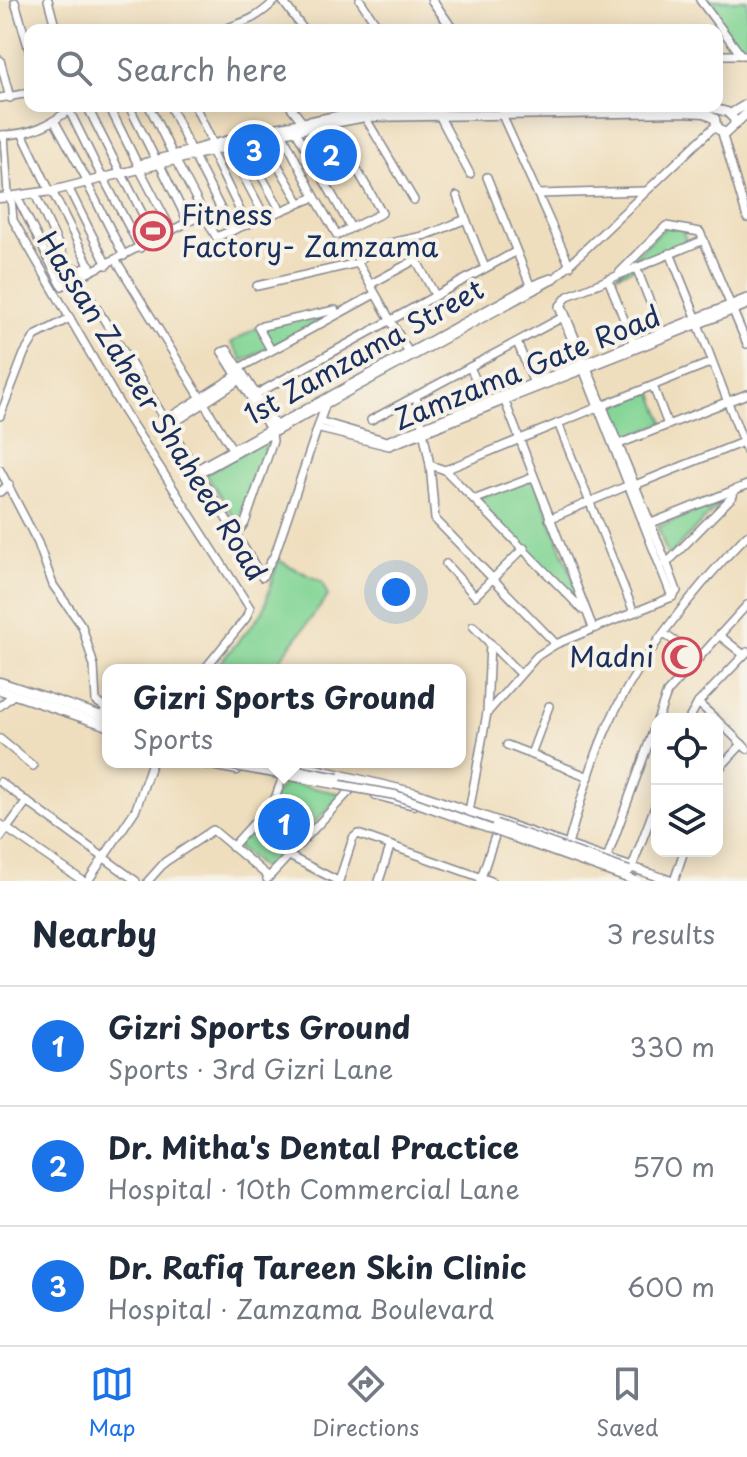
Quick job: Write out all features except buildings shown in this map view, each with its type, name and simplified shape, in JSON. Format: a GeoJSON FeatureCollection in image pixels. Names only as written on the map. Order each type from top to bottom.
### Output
{"type":"FeatureCollection","features":[{"type":"Feature","properties":{"kind":"main road"},"geometry":{"type":"LineString","coordinates":[[430,0],[446,24]]}},
{"type":"Feature","properties":{"kind":"main road"},"geometry":{"type":"LineString","coordinates":[[717,126],[729,113],[747,104]]}},
{"type":"Feature","properties":{"kind":"main road"},"geometry":{"type":"LineString","coordinates":[[723,111],[729,113]]}},
{"type":"Feature","properties":{"kind":"main road"},"geometry":{"type":"LineString","coordinates":[[7,196],[35,194],[358,112]]}},
{"type":"Feature","properties":{"kind":"main road"},"geometry":{"type":"LineString","coordinates":[[212,148],[330,123],[359,112]]}},
{"type":"Feature","properties":{"kind":"main road"},"geometry":{"type":"LineString","coordinates":[[681,112],[705,113],[717,126],[734,126],[747,113]]}},
{"type":"Feature","properties":{"kind":"main road"},"geometry":{"type":"LineString","coordinates":[[729,113],[734,126]]}},
{"type":"Feature","properties":{"kind":"main road"},"geometry":{"type":"LineString","coordinates":[[7,196],[87,181]]}},
{"type":"Feature","properties":{"kind":"main road"},"geometry":{"type":"LineString","coordinates":[[0,688],[102,720]]}},
{"type":"Feature","properties":{"kind":"main road"},"geometry":{"type":"LineString","coordinates":[[0,688],[12,696],[102,721]]}},
{"type":"Feature","properties":{"kind":"main road"},"geometry":{"type":"LineString","coordinates":[[231,768],[354,789],[496,833],[625,881]]}},
{"type":"Feature","properties":{"kind":"main road"},"geometry":{"type":"LineString","coordinates":[[246,768],[395,795],[636,881]]}},
{"type":"Feature","properties":{"kind":"main road"},"geometry":{"type":"LineString","coordinates":[[285,768],[427,799],[661,881]]}},
{"type":"Feature","properties":{"kind":"main road"},"geometry":{"type":"LineString","coordinates":[[314,768],[471,810],[672,881]]}},
{"type":"Feature","properties":{"kind":"street"},"geometry":{"type":"LineString","coordinates":[[48,0],[54,24]]}},
{"type":"Feature","properties":{"kind":"street"},"geometry":{"type":"LineString","coordinates":[[239,24],[264,14],[279,0],[299,24]]}},
{"type":"Feature","properties":{"kind":"street"},"geometry":{"type":"LineString","coordinates":[[360,0],[376,24]]}},
{"type":"Feature","properties":{"kind":"street"},"geometry":{"type":"LineString","coordinates":[[700,0],[719,24]]}},
{"type":"Feature","properties":{"kind":"street"},"geometry":{"type":"LineString","coordinates":[[15,2],[24,33]]}},
{"type":"Feature","properties":{"kind":"street"},"geometry":{"type":"LineString","coordinates":[[723,29],[744,55]]}},
{"type":"Feature","properties":{"kind":"street"},"geometry":{"type":"LineString","coordinates":[[723,55],[744,55]]}},
{"type":"Feature","properties":{"kind":"street"},"geometry":{"type":"LineString","coordinates":[[0,60],[10,98]]}},
{"type":"Feature","properties":{"kind":"street"},"geometry":{"type":"LineString","coordinates":[[0,98],[24,94]]}},
{"type":"Feature","properties":{"kind":"street"},"geometry":{"type":"LineString","coordinates":[[66,112],[55,122],[23,135],[2,135],[7,196],[60,285],[79,279],[91,269]]}},
{"type":"Feature","properties":{"kind":"street"},"geometry":{"type":"LineString","coordinates":[[73,112],[140,248]]}},
{"type":"Feature","properties":{"kind":"street"},"geometry":{"type":"LineString","coordinates":[[90,112],[156,240]]}},
{"type":"Feature","properties":{"kind":"street"},"geometry":{"type":"LineString","coordinates":[[112,112],[172,231]]}},
{"type":"Feature","properties":{"kind":"street"},"geometry":{"type":"LineString","coordinates":[[132,112],[188,222]]}},
{"type":"Feature","properties":{"kind":"street"},"geometry":{"type":"LineString","coordinates":[[152,112],[216,237],[315,197]]}},
{"type":"Feature","properties":{"kind":"street"},"geometry":{"type":"LineString","coordinates":[[173,112],[232,231]]}},
{"type":"Feature","properties":{"kind":"street"},"geometry":{"type":"LineString","coordinates":[[197,112],[247,225]]}},
{"type":"Feature","properties":{"kind":"street"},"geometry":{"type":"LineString","coordinates":[[293,112],[351,228]]}},
{"type":"Feature","properties":{"kind":"street"},"geometry":{"type":"LineString","coordinates":[[363,112],[414,200]]}},
{"type":"Feature","properties":{"kind":"street"},"geometry":{"type":"LineString","coordinates":[[438,112],[470,174]]}},
{"type":"Feature","properties":{"kind":"street"},"geometry":{"type":"LineString","coordinates":[[496,112],[538,194],[570,266]]}},
{"type":"Feature","properties":{"kind":"street"},"geometry":{"type":"LineString","coordinates":[[55,122],[87,181],[120,258],[234,452]]}},
{"type":"Feature","properties":{"kind":"street"},"geometry":{"type":"LineString","coordinates":[[282,133],[334,235],[382,213],[330,123]]}},
{"type":"Feature","properties":{"kind":"street"},"geometry":{"type":"LineString","coordinates":[[717,126],[747,218]]}},
{"type":"Feature","properties":{"kind":"street","name":"1st Zamzama Street"},"geometry":{"type":"LineString","coordinates":[[197,472],[549,276],[554,279],[717,126]]}},
{"type":"Feature","properties":{"kind":"street"},"geometry":{"type":"LineString","coordinates":[[23,135],[91,269]]}},
{"type":"Feature","properties":{"kind":"street"},"geometry":{"type":"LineString","coordinates":[[262,138],[300,203]]}},
{"type":"Feature","properties":{"kind":"street"},"geometry":{"type":"LineString","coordinates":[[243,143],[281,211]]}},
{"type":"Feature","properties":{"kind":"street"},"geometry":{"type":"LineString","coordinates":[[228,147],[265,217]]}},
{"type":"Feature","properties":{"kind":"street"},"geometry":{"type":"LineString","coordinates":[[487,177],[531,288]]}},
{"type":"Feature","properties":{"kind":"street"},"geometry":{"type":"LineString","coordinates":[[68,187],[107,265]]}},
{"type":"Feature","properties":{"kind":"street"},"geometry":{"type":"LineString","coordinates":[[538,194],[645,191]]}},
{"type":"Feature","properties":{"kind":"street"},"geometry":{"type":"LineString","coordinates":[[35,194],[68,266],[81,270],[107,265],[204,214]]}},
{"type":"Feature","properties":{"kind":"street","name":"Hassan Zaheer Shaheed Road"},"geometry":{"type":"LineString","coordinates":[[7,196],[13,220],[123,410],[250,608],[208,664]]}},
{"type":"Feature","properties":{"kind":"street"},"geometry":{"type":"LineString","coordinates":[[457,196],[485,268]]}},
{"type":"Feature","properties":{"kind":"street"},"geometry":{"type":"LineString","coordinates":[[257,286],[358,263],[362,257],[400,238],[425,236],[466,219]]}},
{"type":"Feature","properties":{"kind":"street"},"geometry":{"type":"LineString","coordinates":[[616,275],[666,226],[700,232],[747,344]]}},
{"type":"Feature","properties":{"kind":"street"},"geometry":{"type":"LineString","coordinates":[[585,365],[559,307],[568,296],[704,240]]}},
{"type":"Feature","properties":{"kind":"street"},"geometry":{"type":"LineString","coordinates":[[254,396],[515,252]]}},
{"type":"Feature","properties":{"kind":"street"},"geometry":{"type":"LineString","coordinates":[[670,253],[747,452]]}},
{"type":"Feature","properties":{"kind":"street"},"geometry":{"type":"LineString","coordinates":[[371,284],[414,256],[435,295]]}},
{"type":"Feature","properties":{"kind":"street"},"geometry":{"type":"LineString","coordinates":[[358,263],[409,353]]}},
{"type":"Feature","properties":{"kind":"street"},"geometry":{"type":"LineString","coordinates":[[636,267],[661,330]]}},
{"type":"Feature","properties":{"kind":"street"},"geometry":{"type":"LineString","coordinates":[[79,279],[262,577],[275,554],[321,426],[325,401]]}},
{"type":"Feature","properties":{"kind":"street"},"geometry":{"type":"LineString","coordinates":[[608,279],[633,342]]}},
{"type":"Feature","properties":{"kind":"street"},"geometry":{"type":"LineString","coordinates":[[167,423],[271,350],[375,294]]}},
{"type":"Feature","properties":{"kind":"street","name":"Zamzama Gate Road"},"geometry":{"type":"LineString","coordinates":[[731,308],[747,298]]}},
{"type":"Feature","properties":{"kind":"street","name":"Zamzama Gate Road"},"geometry":{"type":"LineString","coordinates":[[321,426],[384,441],[504,399],[713,314],[747,305]]}},
{"type":"Feature","properties":{"kind":"street"},"geometry":{"type":"LineString","coordinates":[[487,713],[537,656],[556,644],[633,610],[672,597],[664,565],[562,306]]}},
{"type":"Feature","properties":{"kind":"street"},"geometry":{"type":"LineString","coordinates":[[271,350],[258,327],[345,308]]}},
{"type":"Feature","properties":{"kind":"street"},"geometry":{"type":"LineString","coordinates":[[371,420],[563,317]]}},
{"type":"Feature","properties":{"kind":"street"},"geometry":{"type":"LineString","coordinates":[[0,416],[2,402],[35,336],[70,318]]}},
{"type":"Feature","properties":{"kind":"street","name":"Zamzama Gate Road"},"geometry":{"type":"LineString","coordinates":[[585,365],[633,342],[648,340],[661,330],[697,321]]}},
{"type":"Feature","properties":{"kind":"street","name":"1st Zamzama Street"},"geometry":{"type":"LineString","coordinates":[[386,368],[440,339]]}},
{"type":"Feature","properties":{"kind":"street"},"geometry":{"type":"LineString","coordinates":[[517,342],[533,381]]}},
{"type":"Feature","properties":{"kind":"street"},"geometry":{"type":"LineString","coordinates":[[445,470],[712,362]]}},
{"type":"Feature","properties":{"kind":"street"},"geometry":{"type":"LineString","coordinates":[[470,367],[485,401]]}},
{"type":"Feature","properties":{"kind":"street"},"geometry":{"type":"LineString","coordinates":[[237,533],[245,523],[273,441],[273,429],[239,373]]}},
{"type":"Feature","properties":{"kind":"street","name":"Zamzama Gate Road"},"geometry":{"type":"LineString","coordinates":[[422,430],[533,381],[547,380]]}},
{"type":"Feature","properties":{"kind":"street"},"geometry":{"type":"LineString","coordinates":[[653,386],[668,425]]}},
{"type":"Feature","properties":{"kind":"street"},"geometry":{"type":"LineString","coordinates":[[619,444],[747,394]]}},
{"type":"Feature","properties":{"kind":"street"},"geometry":{"type":"LineString","coordinates":[[416,396],[430,465],[435,519],[556,644]]}},
{"type":"Feature","properties":{"kind":"street"},"geometry":{"type":"LineString","coordinates":[[504,399],[593,628]]}},
{"type":"Feature","properties":{"kind":"street"},"geometry":{"type":"LineString","coordinates":[[558,423],[633,610]]}},
{"type":"Feature","properties":{"kind":"street"},"geometry":{"type":"LineString","coordinates":[[608,424],[619,444],[632,485]]}},
{"type":"Feature","properties":{"kind":"street"},"geometry":{"type":"LineString","coordinates":[[549,519],[743,442]]}},
{"type":"Feature","properties":{"kind":"street"},"geometry":{"type":"LineString","coordinates":[[430,465],[445,470],[476,499],[587,615]]}},
{"type":"Feature","properties":{"kind":"street"},"geometry":{"type":"LineString","coordinates":[[0,470],[38,543],[53,585],[82,626],[94,666],[96,701],[102,705]]}},
{"type":"Feature","properties":{"kind":"street"},"geometry":{"type":"LineString","coordinates":[[476,499],[534,477]]}},
{"type":"Feature","properties":{"kind":"street"},"geometry":{"type":"LineString","coordinates":[[0,492],[9,484]]}},
{"type":"Feature","properties":{"kind":"street"},"geometry":{"type":"LineString","coordinates":[[648,525],[747,485]]}},
{"type":"Feature","properties":{"kind":"street"},"geometry":{"type":"LineString","coordinates":[[664,565],[733,496],[734,490]]}},
{"type":"Feature","properties":{"kind":"street"},"geometry":{"type":"LineString","coordinates":[[568,845],[602,738],[664,634],[703,580],[747,535]]}},
{"type":"Feature","properties":{"kind":"street"},"geometry":{"type":"LineString","coordinates":[[446,564],[471,596],[477,595],[524,548]]}},
{"type":"Feature","properties":{"kind":"street"},"geometry":{"type":"LineString","coordinates":[[607,858],[667,693],[747,605]]}},
{"type":"Feature","properties":{"kind":"street"},"geometry":{"type":"LineString","coordinates":[[473,626],[520,674]]}},
{"type":"Feature","properties":{"kind":"street"},"geometry":{"type":"LineString","coordinates":[[664,634],[699,658]]}},
{"type":"Feature","properties":{"kind":"street"},"geometry":{"type":"LineString","coordinates":[[692,713],[698,703],[746,653],[719,635]]}},
{"type":"Feature","properties":{"kind":"street"},"geometry":{"type":"LineString","coordinates":[[466,823],[471,810],[487,713],[490,643]]}},
{"type":"Feature","properties":{"kind":"street"},"geometry":{"type":"LineString","coordinates":[[0,706],[12,696]]}},
{"type":"Feature","properties":{"kind":"street"},"geometry":{"type":"LineString","coordinates":[[698,703],[709,713]]}},
{"type":"Feature","properties":{"kind":"street"},"geometry":{"type":"LineString","coordinates":[[531,754],[549,706]]}},
{"type":"Feature","properties":{"kind":"street"},"geometry":{"type":"LineString","coordinates":[[723,726],[744,746],[723,765]]}},
{"type":"Feature","properties":{"kind":"street"},"geometry":{"type":"LineString","coordinates":[[0,739],[33,766]]}},
{"type":"Feature","properties":{"kind":"street"},"geometry":{"type":"LineString","coordinates":[[507,745],[589,777]]}},
{"type":"Feature","properties":{"kind":"street"},"geometry":{"type":"LineString","coordinates":[[4,826],[85,881],[136,809],[150,768]]}},
{"type":"Feature","properties":{"kind":"street"},"geometry":{"type":"LineString","coordinates":[[232,847],[274,801],[283,777]]}},
{"type":"Feature","properties":{"kind":"street"},"geometry":{"type":"LineString","coordinates":[[148,881],[165,862],[213,830],[267,879],[354,789],[360,778]]}},
{"type":"Feature","properties":{"kind":"street"},"geometry":{"type":"LineString","coordinates":[[0,782],[136,881]]}},
{"type":"Feature","properties":{"kind":"street"},"geometry":{"type":"LineString","coordinates":[[0,838],[4,826],[27,801]]}},
{"type":"Feature","properties":{"kind":"street"},"geometry":{"type":"LineString","coordinates":[[632,867],[651,817]]}},
{"type":"Feature","properties":{"kind":"street"},"geometry":{"type":"LineString","coordinates":[[481,880],[496,833]]}},
{"type":"Feature","properties":{"kind":"street"},"geometry":{"type":"LineString","coordinates":[[289,856],[338,881],[354,835],[491,881]]}},
{"type":"Feature","properties":{"kind":"street"},"geometry":{"type":"LineString","coordinates":[[379,881],[390,847]]}},
{"type":"Feature","properties":{"kind":"street"},"geometry":{"type":"LineString","coordinates":[[672,881],[682,857]]}},
{"type":"Feature","properties":{"kind":"green space"},"geometry":{"type":"Polygon","coordinates":[[[704,0],[747,0],[747,50],[737,46],[704,0]]]}},
{"type":"Feature","properties":{"kind":"green space"},"geometry":{"type":"Polygon","coordinates":[[[666,226],[682,229],[688,246],[616,275],[666,226]]]}},
{"type":"Feature","properties":{"kind":"green space"},"geometry":{"type":"Polygon","coordinates":[[[345,308],[243,361],[231,343],[258,327],[345,308]]]}},
{"type":"Feature","properties":{"kind":"green space"},"geometry":{"type":"Polygon","coordinates":[[[652,391],[664,423],[621,440],[609,408],[652,391]]]}},
{"type":"Feature","properties":{"kind":"green space"},"geometry":{"type":"Polygon","coordinates":[[[268,441],[238,523],[206,474],[268,441]]]}},
{"type":"Feature","properties":{"kind":"green space"},"geometry":{"type":"Polygon","coordinates":[[[534,477],[587,615],[476,499],[534,477]]]}},
{"type":"Feature","properties":{"kind":"green space"},"geometry":{"type":"Polygon","coordinates":[[[723,500],[668,557],[658,527],[723,500]]]}},
{"type":"Feature","properties":{"kind":"green space"},"geometry":{"type":"Polygon","coordinates":[[[278,560],[322,582],[328,596],[277,664],[219,664],[263,612],[278,560]]]}},
{"type":"Feature","properties":{"kind":"green space"},"geometry":{"type":"Polygon","coordinates":[[[285,782],[343,794],[266,871],[235,845],[285,782]]]}},
{"type":"Feature","properties":{"kind":"place","name":"Dr. Rafiq Tareen Skin Clinic"},"geometry":{"type":"Point","coordinates":[254,150]}},
{"type":"Feature","properties":{"kind":"place","name":"Dr. Mitha's Dental Practice"},"geometry":{"type":"Point","coordinates":[331,155]}},
{"type":"Feature","properties":{"kind":"place","name":"Fitness Factory- Zamzama"},"geometry":{"type":"Point","coordinates":[153,231]}},
{"type":"Feature","properties":{"kind":"place","name":"Madni"},"geometry":{"type":"Point","coordinates":[682,657]}},
{"type":"Feature","properties":{"kind":"place","name":"Gizri Sports Ground"},"geometry":{"type":"Point","coordinates":[284,824]}}]}
